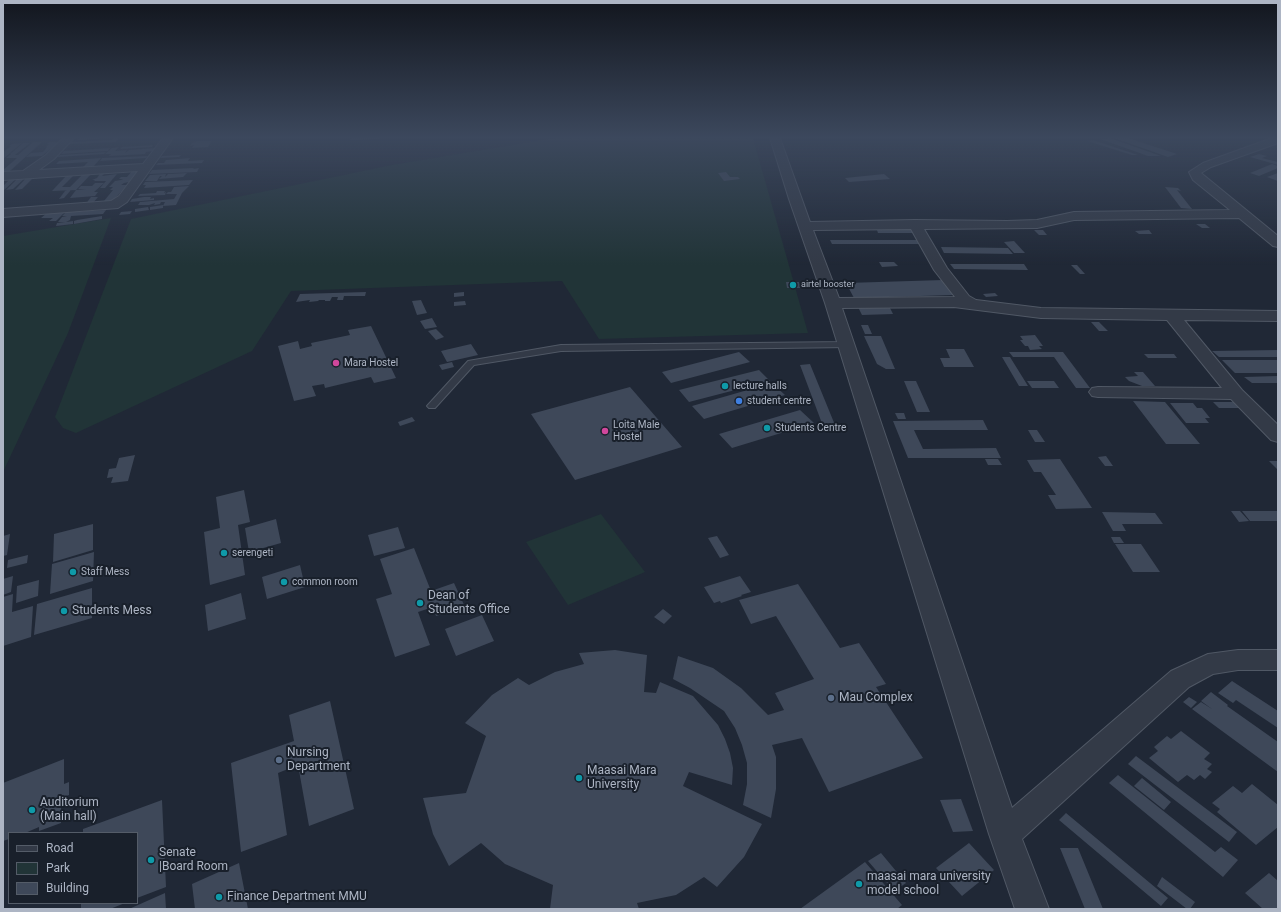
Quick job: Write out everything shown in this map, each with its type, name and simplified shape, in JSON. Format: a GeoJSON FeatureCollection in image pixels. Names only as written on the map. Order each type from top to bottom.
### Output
{"type":"FeatureCollection","features":[{"type":"Feature","properties":{"kind":"street"},"geometry":{"type":"LineString","coordinates":[[3,213],[114,205],[123,199],[136,181]]}},
{"type":"Feature","properties":{"kind":"street"},"geometry":{"type":"LineString","coordinates":[[790,181],[833,303],[1005,834],[1032,909]]}},
{"type":"Feature","properties":{"kind":"street"},"geometry":{"type":"LineString","coordinates":[[1201,181],[1278,243]]}},
{"type":"Feature","properties":{"kind":"street"},"geometry":{"type":"LineString","coordinates":[[805,226],[1037,224],[1074,216],[1243,214]]}},
{"type":"Feature","properties":{"kind":"street"},"geometry":{"type":"LineString","coordinates":[[915,224],[941,270],[964,299],[971,304]]}},
{"type":"Feature","properties":{"kind":"street"},"geometry":{"type":"LineString","coordinates":[[833,303],[954,302],[1041,313],[1278,316]]}},
{"type":"Feature","properties":{"kind":"street"},"geometry":{"type":"LineString","coordinates":[[1171,315],[1236,394],[1278,436]]}},
{"type":"Feature","properties":{"kind":"street"},"geometry":{"type":"LineString","coordinates":[[1098,392],[1236,394]]}},
{"type":"Feature","properties":{"kind":"street"},"geometry":{"type":"LineString","coordinates":[[1005,834],[1180,679],[1208,664],[1238,660],[1278,660]]}},
{"type":"Feature","properties":{"kind":"lane"},"geometry":{"type":"LineString","coordinates":[[432,406],[471,363],[561,348],[846,345]]}},
{"type":"Feature","properties":{"kind":"green space"},"geometry":{"type":"Polygon","coordinates":[[[317,181],[765,181],[808,333],[599,339],[562,281],[291,291],[252,351],[76,433],[63,428],[55,417],[131,219],[317,181]]]}},
{"type":"Feature","properties":{"kind":"green space"},"geometry":{"type":"Polygon","coordinates":[[[111,218],[68,333],[3,472],[3,236],[111,218]]]}},
{"type":"Feature","properties":{"kind":"green space"},"geometry":{"type":"Polygon","coordinates":[[[601,514],[645,572],[568,605],[526,542],[601,514]]]}},
{"type":"Feature","properties":{"kind":"building"},"geometry":{"type":"Polygon","coordinates":[[[8,181],[14,181],[3,191],[3,186],[8,181]]]}},
{"type":"Feature","properties":{"kind":"building"},"geometry":{"type":"Polygon","coordinates":[[[15,181],[22,181],[13,189],[6,190],[15,181]]]}},
{"type":"Feature","properties":{"kind":"building"},"geometry":{"type":"Polygon","coordinates":[[[24,181],[30,181],[22,189],[15,190],[24,181]]]}},
{"type":"Feature","properties":{"kind":"building"},"geometry":{"type":"Polygon","coordinates":[[[62,181],[68,181],[62,187],[70,187],[76,181],[85,181],[76,190],[52,191],[62,181]]]}},
{"type":"Feature","properties":{"kind":"building"},"geometry":{"type":"Polygon","coordinates":[[[94,181],[111,181],[105,188],[100,188],[106,181],[94,181]]]}},
{"type":"Feature","properties":{"kind":"building"},"geometry":{"type":"Polygon","coordinates":[[[115,181],[130,181],[121,185],[127,185],[112,202],[94,205],[97,201],[104,201],[113,190],[110,190],[113,187],[109,187],[115,181]]]}},
{"type":"Feature","properties":{"kind":"building"},"geometry":{"type":"Polygon","coordinates":[[[193,181],[189,185],[144,188],[146,185],[143,185],[145,182],[193,181]]]}},
{"type":"Feature","properties":{"kind":"building"},"geometry":{"type":"Polygon","coordinates":[[[848,181],[869,181],[849,182],[848,181]]]}},
{"type":"Feature","properties":{"kind":"building"},"geometry":{"type":"Polygon","coordinates":[[[95,183],[104,183],[94,192],[98,192],[95,196],[70,198],[76,190],[86,189],[78,189],[81,186],[92,186],[95,183]]]}},
{"type":"Feature","properties":{"kind":"building"},"geometry":{"type":"Polygon","coordinates":[[[189,186],[182,193],[176,205],[163,206],[165,202],[161,202],[160,204],[154,205],[155,203],[149,205],[138,205],[140,202],[174,199],[177,194],[166,194],[171,192],[174,187],[189,186]]]}},
{"type":"Feature","properties":{"kind":"building"},"geometry":{"type":"Polygon","coordinates":[[[1165,187],[1178,188],[1181,191],[1177,190],[1192,209],[1181,208],[1165,187]]]}},
{"type":"Feature","properties":{"kind":"building"},"geometry":{"type":"Polygon","coordinates":[[[71,190],[64,198],[59,199],[65,191],[71,190]]]}},
{"type":"Feature","properties":{"kind":"building"},"geometry":{"type":"Polygon","coordinates":[[[157,191],[165,191],[164,193],[166,192],[165,195],[138,196],[140,194],[156,193],[157,191]]]}},
{"type":"Feature","properties":{"kind":"building"},"geometry":{"type":"Polygon","coordinates":[[[91,197],[98,197],[92,204],[85,205],[91,197]]]}},
{"type":"Feature","properties":{"kind":"building"},"geometry":{"type":"Polygon","coordinates":[[[151,197],[150,199],[154,198],[154,200],[130,202],[132,199],[151,197]]]}},
{"type":"Feature","properties":{"kind":"building"},"geometry":{"type":"Polygon","coordinates":[[[163,205],[163,208],[150,210],[150,207],[163,205]]]}},
{"type":"Feature","properties":{"kind":"building"},"geometry":{"type":"Polygon","coordinates":[[[148,207],[149,210],[135,212],[135,209],[148,207]]]}},
{"type":"Feature","properties":{"kind":"building"},"geometry":{"type":"Polygon","coordinates":[[[106,210],[103,214],[71,216],[70,220],[66,222],[73,221],[73,224],[56,226],[57,223],[65,222],[58,222],[62,217],[67,216],[62,216],[66,212],[106,210]]]}},
{"type":"Feature","properties":{"kind":"building"},"geometry":{"type":"Polygon","coordinates":[[[132,211],[130,214],[119,215],[121,212],[132,211]]]}},
{"type":"Feature","properties":{"kind":"building"},"geometry":{"type":"Polygon","coordinates":[[[65,212],[56,221],[49,221],[53,218],[41,218],[47,213],[65,212]]]}},
{"type":"Feature","properties":{"kind":"building"},"geometry":{"type":"Polygon","coordinates":[[[102,216],[102,219],[74,224],[74,221],[77,220],[102,216]]]}},
{"type":"Feature","properties":{"kind":"building"},"geometry":{"type":"Polygon","coordinates":[[[1196,224],[1205,224],[1210,228],[1202,228],[1196,224]]]}},
{"type":"Feature","properties":{"kind":"building"},"geometry":{"type":"Polygon","coordinates":[[[908,229],[914,231],[915,233],[878,233],[877,230],[908,229]]]}},
{"type":"Feature","properties":{"kind":"building"},"geometry":{"type":"Polygon","coordinates":[[[1034,230],[1043,230],[1047,235],[1039,235],[1034,230]]]}},
{"type":"Feature","properties":{"kind":"building"},"geometry":{"type":"Polygon","coordinates":[[[1149,230],[1152,234],[1139,234],[1135,231],[1149,230]]]}},
{"type":"Feature","properties":{"kind":"building"},"geometry":{"type":"Polygon","coordinates":[[[830,240],[919,240],[921,244],[832,244],[830,240]]]}},
{"type":"Feature","properties":{"kind":"building"},"geometry":{"type":"Polygon","coordinates":[[[1014,241],[1025,253],[1014,253],[1004,242],[1014,241]]]}},
{"type":"Feature","properties":{"kind":"building"},"geometry":{"type":"Polygon","coordinates":[[[941,247],[1008,248],[1013,254],[944,253],[941,247]]]}},
{"type":"Feature","properties":{"kind":"building"},"geometry":{"type":"Polygon","coordinates":[[[879,262],[894,262],[898,266],[882,267],[879,262]]]}},
{"type":"Feature","properties":{"kind":"building"},"geometry":{"type":"Polygon","coordinates":[[[950,264],[1024,264],[1028,270],[954,269],[950,264]]]}},
{"type":"Feature","properties":{"kind":"building"},"geometry":{"type":"Polygon","coordinates":[[[1071,265],[1077,265],[1085,274],[1080,274],[1071,265]]]}},
{"type":"Feature","properties":{"kind":"building"},"geometry":{"type":"Polygon","coordinates":[[[943,280],[954,295],[854,298],[846,283],[943,280]]]}},
{"type":"Feature","properties":{"kind":"building","name":"airtel booster"},"geometry":{"type":"Polygon","coordinates":[[[786,282],[799,282],[801,288],[787,288],[786,282]]]}},
{"type":"Feature","properties":{"kind":"building"},"geometry":{"type":"Polygon","coordinates":[[[366,292],[365,296],[344,296],[343,300],[337,300],[338,297],[332,297],[330,301],[319,300],[309,302],[310,300],[296,302],[300,294],[366,292]]]}},
{"type":"Feature","properties":{"kind":"building"},"geometry":{"type":"Polygon","coordinates":[[[464,292],[464,296],[454,297],[454,293],[464,292]]]}},
{"type":"Feature","properties":{"kind":"building"},"geometry":{"type":"Polygon","coordinates":[[[995,293],[998,296],[986,297],[983,294],[995,293]]]}},
{"type":"Feature","properties":{"kind":"building"},"geometry":{"type":"Polygon","coordinates":[[[421,300],[427,313],[417,315],[412,301],[421,300]]]}},
{"type":"Feature","properties":{"kind":"building"},"geometry":{"type":"Polygon","coordinates":[[[465,301],[466,305],[454,306],[454,302],[465,301]]]}},
{"type":"Feature","properties":{"kind":"building"},"geometry":{"type":"Polygon","coordinates":[[[889,306],[893,314],[862,315],[858,307],[889,306]]]}},
{"type":"Feature","properties":{"kind":"building"},"geometry":{"type":"Polygon","coordinates":[[[432,318],[437,327],[425,329],[420,321],[432,318]]]}},
{"type":"Feature","properties":{"kind":"building"},"geometry":{"type":"Polygon","coordinates":[[[1091,322],[1099,322],[1108,331],[1099,331],[1091,322]]]}},
{"type":"Feature","properties":{"kind":"building"},"geometry":{"type":"Polygon","coordinates":[[[861,325],[868,325],[872,334],[865,334],[861,325]]]}},
{"type":"Feature","properties":{"kind":"building","name":"Mara Hostel"},"geometry":{"type":"Polygon","coordinates":[[[371,326],[396,378],[374,383],[371,377],[325,388],[324,384],[312,386],[316,396],[294,401],[278,346],[298,341],[300,349],[312,346],[311,343],[350,335],[348,330],[371,326]]]}},
{"type":"Feature","properties":{"kind":"building"},"geometry":{"type":"Polygon","coordinates":[[[436,329],[444,337],[436,340],[428,331],[436,329]]]}},
{"type":"Feature","properties":{"kind":"building"},"geometry":{"type":"Polygon","coordinates":[[[1035,335],[1043,346],[1039,346],[1042,349],[1030,350],[1028,346],[1025,346],[1020,340],[1023,340],[1020,336],[1035,335]]]}},
{"type":"Feature","properties":{"kind":"building"},"geometry":{"type":"Polygon","coordinates":[[[864,336],[881,336],[895,369],[886,369],[877,364],[864,336]]]}},
{"type":"Feature","properties":{"kind":"building"},"geometry":{"type":"Polygon","coordinates":[[[471,344],[478,355],[447,362],[441,351],[471,344]]]}},
{"type":"Feature","properties":{"kind":"building"},"geometry":{"type":"Polygon","coordinates":[[[946,349],[964,349],[974,367],[944,367],[940,358],[950,358],[946,349]]]}},
{"type":"Feature","properties":{"kind":"building"},"geometry":{"type":"Polygon","coordinates":[[[1278,350],[1278,357],[1219,357],[1212,351],[1278,350]]]}},
{"type":"Feature","properties":{"kind":"building","name":"lecture halls"},"geometry":{"type":"Polygon","coordinates":[[[739,352],[750,362],[671,383],[662,372],[739,352]]]}},
{"type":"Feature","properties":{"kind":"building"},"geometry":{"type":"Polygon","coordinates":[[[1009,352],[1063,352],[1090,388],[1076,388],[1054,357],[1013,357],[1009,352]]]}},
{"type":"Feature","properties":{"kind":"building"},"geometry":{"type":"Polygon","coordinates":[[[1144,354],[1174,354],[1177,358],[1148,358],[1144,354]]]}},
{"type":"Feature","properties":{"kind":"building"},"geometry":{"type":"Polygon","coordinates":[[[1002,357],[1010,357],[1028,386],[1019,386],[1002,357]]]}},
{"type":"Feature","properties":{"kind":"building"},"geometry":{"type":"Polygon","coordinates":[[[1222,360],[1278,360],[1278,373],[1235,373],[1222,360]]]}},
{"type":"Feature","properties":{"kind":"building"},"geometry":{"type":"Polygon","coordinates":[[[452,362],[454,367],[442,370],[439,365],[452,362]]]}},
{"type":"Feature","properties":{"kind":"building"},"geometry":{"type":"Polygon","coordinates":[[[810,364],[835,425],[823,426],[800,365],[810,364]]]}},
{"type":"Feature","properties":{"kind":"building","name":"lecture halls"},"geometry":{"type":"Polygon","coordinates":[[[759,370],[770,381],[689,402],[679,390],[759,370]]]}},
{"type":"Feature","properties":{"kind":"building"},"geometry":{"type":"Polygon","coordinates":[[[1134,372],[1143,372],[1155,386],[1142,386],[1129,381],[1125,377],[1138,376],[1134,372]]]}},
{"type":"Feature","properties":{"kind":"building"},"geometry":{"type":"Polygon","coordinates":[[[1278,376],[1278,383],[1252,383],[1244,377],[1278,376]]]}},
{"type":"Feature","properties":{"kind":"building"},"geometry":{"type":"Polygon","coordinates":[[[904,381],[916,381],[930,412],[917,412],[904,381]]]}},
{"type":"Feature","properties":{"kind":"building"},"geometry":{"type":"Polygon","coordinates":[[[1027,381],[1054,381],[1059,388],[1032,388],[1027,381]]]}},
{"type":"Feature","properties":{"kind":"building","name":"student centre"},"geometry":{"type":"Polygon","coordinates":[[[772,383],[785,395],[704,419],[692,406],[772,383]]]}},
{"type":"Feature","properties":{"kind":"building","name":"Loita Male Hostel"},"geometry":{"type":"Polygon","coordinates":[[[630,387],[682,447],[575,480],[531,414],[630,387]]]}},
{"type":"Feature","properties":{"kind":"building"},"geometry":{"type":"Polygon","coordinates":[[[1133,401],[1165,402],[1200,444],[1166,444],[1133,401]]]}},
{"type":"Feature","properties":{"kind":"building"},"geometry":{"type":"Polygon","coordinates":[[[1213,402],[1239,402],[1244,408],[1219,408],[1213,402]]]}},
{"type":"Feature","properties":{"kind":"building"},"geometry":{"type":"Polygon","coordinates":[[[1170,403],[1193,403],[1197,408],[1202,408],[1210,418],[1205,418],[1209,423],[1186,423],[1170,403]]]}},
{"type":"Feature","properties":{"kind":"building","name":"Students Centre"},"geometry":{"type":"Polygon","coordinates":[[[800,410],[814,423],[732,448],[719,434],[800,410]]]}},
{"type":"Feature","properties":{"kind":"building"},"geometry":{"type":"Polygon","coordinates":[[[895,413],[904,413],[906,419],[898,419],[895,413]]]}},
{"type":"Feature","properties":{"kind":"building"},"geometry":{"type":"Polygon","coordinates":[[[412,417],[415,421],[400,426],[398,422],[412,417]]]}},
{"type":"Feature","properties":{"kind":"building"},"geometry":{"type":"Polygon","coordinates":[[[983,420],[988,430],[914,430],[923,449],[996,448],[1001,458],[908,458],[893,421],[983,420]]]}},
{"type":"Feature","properties":{"kind":"building"},"geometry":{"type":"Polygon","coordinates":[[[1028,430],[1037,430],[1045,442],[1035,442],[1028,430]]]}},
{"type":"Feature","properties":{"kind":"building"},"geometry":{"type":"Polygon","coordinates":[[[135,455],[128,481],[111,483],[113,477],[107,478],[109,469],[116,468],[119,458],[135,455]]]}},
{"type":"Feature","properties":{"kind":"building"},"geometry":{"type":"Polygon","coordinates":[[[1106,456],[1113,466],[1105,466],[1098,457],[1106,456]]]}},
{"type":"Feature","properties":{"kind":"building"},"geometry":{"type":"Polygon","coordinates":[[[985,459],[998,459],[1002,465],[988,465],[985,459]]]}},
{"type":"Feature","properties":{"kind":"building"},"geometry":{"type":"Polygon","coordinates":[[[1060,459],[1092,508],[1056,509],[1048,495],[1056,495],[1041,472],[1034,472],[1027,460],[1060,459]]]}},
{"type":"Feature","properties":{"kind":"building"},"geometry":{"type":"Polygon","coordinates":[[[1269,461],[1278,461],[1278,470],[1269,461]]]}},
{"type":"Feature","properties":{"kind":"building","name":"serengeti"},"geometry":{"type":"Polygon","coordinates":[[[244,490],[250,522],[238,525],[245,575],[210,585],[204,532],[220,528],[216,497],[244,490]]]}},
{"type":"Feature","properties":{"kind":"building"},"geometry":{"type":"Polygon","coordinates":[[[1231,511],[1240,511],[1249,521],[1239,522],[1231,511]]]}},
{"type":"Feature","properties":{"kind":"building"},"geometry":{"type":"Polygon","coordinates":[[[1242,511],[1278,511],[1278,521],[1250,521],[1242,511]]]}},
{"type":"Feature","properties":{"kind":"building"},"geometry":{"type":"Polygon","coordinates":[[[1102,512],[1155,513],[1163,524],[1122,524],[1126,531],[1113,531],[1102,512]]]}},
{"type":"Feature","properties":{"kind":"building"},"geometry":{"type":"Polygon","coordinates":[[[276,519],[281,543],[249,552],[245,528],[276,519]]]}},
{"type":"Feature","properties":{"kind":"building","name":"Staff Mess"},"geometry":{"type":"Polygon","coordinates":[[[93,524],[93,550],[53,562],[54,534],[93,524]]]}},
{"type":"Feature","properties":{"kind":"building"},"geometry":{"type":"Polygon","coordinates":[[[398,527],[405,548],[374,556],[368,535],[398,527]]]}},
{"type":"Feature","properties":{"kind":"building"},"geometry":{"type":"Polygon","coordinates":[[[10,534],[7,555],[3,556],[3,536],[10,534]]]}},
{"type":"Feature","properties":{"kind":"building"},"geometry":{"type":"Polygon","coordinates":[[[717,536],[729,555],[720,558],[708,538],[717,536]]]}},
{"type":"Feature","properties":{"kind":"building"},"geometry":{"type":"Polygon","coordinates":[[[1111,537],[1120,537],[1124,543],[1114,543],[1111,537]]]}},
{"type":"Feature","properties":{"kind":"building"},"geometry":{"type":"Polygon","coordinates":[[[1115,544],[1141,544],[1160,572],[1133,572],[1115,544]]]}},
{"type":"Feature","properties":{"kind":"building","name":"Dean of Students Office"},"geometry":{"type":"Polygon","coordinates":[[[414,548],[431,591],[454,583],[465,607],[436,616],[433,607],[418,612],[430,645],[395,657],[376,599],[392,594],[380,559],[414,548]]]}},
{"type":"Feature","properties":{"kind":"building","name":"Staff Mess"},"geometry":{"type":"Polygon","coordinates":[[[94,552],[93,581],[50,594],[52,564],[94,552]]]}},
{"type":"Feature","properties":{"kind":"building"},"geometry":{"type":"Polygon","coordinates":[[[28,555],[27,563],[7,568],[8,560],[28,555]]]}},
{"type":"Feature","properties":{"kind":"building","name":"common room"},"geometry":{"type":"Polygon","coordinates":[[[300,565],[305,587],[267,599],[262,577],[300,565]]]}},
{"type":"Feature","properties":{"kind":"building"},"geometry":{"type":"Polygon","coordinates":[[[13,576],[11,592],[3,595],[3,579],[13,576]]]}},
{"type":"Feature","properties":{"kind":"building"},"geometry":{"type":"Polygon","coordinates":[[[740,576],[751,592],[721,603],[720,601],[714,603],[704,587],[740,576]]]}},
{"type":"Feature","properties":{"kind":"building"},"geometry":{"type":"Polygon","coordinates":[[[39,580],[38,596],[16,603],[17,586],[39,580]]]}},
{"type":"Feature","properties":{"kind":"building","name":"Mau Complex"},"geometry":{"type":"Polygon","coordinates":[[[798,584],[840,648],[859,643],[886,684],[876,687],[923,758],[829,792],[802,738],[772,745],[776,757],[776,789],[771,818],[743,805],[747,784],[747,763],[735,728],[724,711],[690,688],[673,679],[678,656],[713,668],[741,688],[768,715],[784,710],[775,693],[814,679],[776,616],[751,624],[739,600],[798,584]]]}},
{"type":"Feature","properties":{"kind":"building","name":"Students Mess"},"geometry":{"type":"Polygon","coordinates":[[[92,588],[92,618],[34,635],[37,604],[92,588]]]}},
{"type":"Feature","properties":{"kind":"building"},"geometry":{"type":"Polygon","coordinates":[[[241,593],[246,619],[208,631],[205,605],[241,593]]]}},
{"type":"Feature","properties":{"kind":"building"},"geometry":{"type":"Polygon","coordinates":[[[13,594],[12,612],[33,606],[31,637],[3,646],[3,597],[13,594]]]}},
{"type":"Feature","properties":{"kind":"building"},"geometry":{"type":"Polygon","coordinates":[[[663,609],[672,616],[664,624],[654,617],[663,609]]]}},
{"type":"Feature","properties":{"kind":"building"},"geometry":{"type":"Polygon","coordinates":[[[482,615],[494,641],[456,656],[445,629],[482,615]]]}},
{"type":"Feature","properties":{"kind":"building","name":"Maasai Mara University"},"geometry":{"type":"Polygon","coordinates":[[[615,650],[647,655],[644,692],[656,693],[660,682],[693,696],[718,725],[730,753],[733,768],[732,785],[689,772],[683,786],[762,824],[744,857],[717,887],[704,877],[676,895],[637,903],[639,909],[550,909],[553,885],[505,864],[481,843],[449,866],[433,834],[423,798],[466,793],[486,736],[465,723],[492,695],[518,678],[529,685],[555,672],[584,664],[579,653],[615,650]]]}},
{"type":"Feature","properties":{"kind":"building"},"geometry":{"type":"Polygon","coordinates":[[[1232,681],[1278,711],[1278,728],[1236,700],[1233,703],[1218,693],[1232,681]]]}},
{"type":"Feature","properties":{"kind":"building"},"geometry":{"type":"Polygon","coordinates":[[[1211,692],[1228,705],[1227,706],[1278,742],[1278,772],[1192,709],[1201,702],[1212,709],[1201,701],[1211,692]]]}},
{"type":"Feature","properties":{"kind":"building"},"geometry":{"type":"Polygon","coordinates":[[[1189,697],[1197,702],[1191,708],[1183,702],[1189,697]]]}},
{"type":"Feature","properties":{"kind":"building"},"geometry":{"type":"Polygon","coordinates":[[[330,701],[354,809],[309,826],[298,765],[278,773],[287,835],[241,852],[231,763],[294,741],[289,715],[330,701]]]}},
{"type":"Feature","properties":{"kind":"building"},"geometry":{"type":"Polygon","coordinates":[[[1181,731],[1210,753],[1204,759],[1212,764],[1207,769],[1212,772],[1205,779],[1200,775],[1194,780],[1187,775],[1178,782],[1149,758],[1158,751],[1154,747],[1167,736],[1171,739],[1181,731]]]}},
{"type":"Feature","properties":{"kind":"building"},"geometry":{"type":"Polygon","coordinates":[[[1136,756],[1237,832],[1229,842],[1128,764],[1136,756]]]}},
{"type":"Feature","properties":{"kind":"building","name":"Auditorium (Main hall)"},"geometry":{"type":"Polygon","coordinates":[[[64,759],[64,784],[69,782],[69,795],[61,798],[61,823],[39,831],[39,827],[27,832],[8,832],[8,839],[3,841],[3,783],[64,759]]]}},
{"type":"Feature","properties":{"kind":"building"},"geometry":{"type":"Polygon","coordinates":[[[1118,775],[1215,852],[1221,847],[1238,860],[1223,877],[1109,783],[1118,775]]]}},
{"type":"Feature","properties":{"kind":"building"},"geometry":{"type":"Polygon","coordinates":[[[1142,778],[1171,802],[1164,810],[1134,786],[1142,778]]]}},
{"type":"Feature","properties":{"kind":"building"},"geometry":{"type":"Polygon","coordinates":[[[1252,784],[1278,805],[1278,827],[1256,845],[1217,812],[1220,809],[1212,803],[1233,786],[1242,793],[1252,784]]]}},
{"type":"Feature","properties":{"kind":"building"},"geometry":{"type":"Polygon","coordinates":[[[961,799],[973,831],[953,832],[940,800],[961,799]]]}},
{"type":"Feature","properties":{"kind":"building","name":"Senate |Board Room"},"geometry":{"type":"Polygon","coordinates":[[[162,800],[166,887],[138,898],[138,832],[83,832],[83,829],[162,800]]]}},
{"type":"Feature","properties":{"kind":"building"},"geometry":{"type":"Polygon","coordinates":[[[1066,813],[1168,898],[1161,906],[1059,820],[1066,813]]]}},
{"type":"Feature","properties":{"kind":"building"},"geometry":{"type":"Polygon","coordinates":[[[969,843],[994,870],[962,896],[936,868],[969,843]]]}},
{"type":"Feature","properties":{"kind":"building"},"geometry":{"type":"Polygon","coordinates":[[[1060,848],[1078,848],[1103,909],[1085,909],[1060,848]]]}},
{"type":"Feature","properties":{"kind":"building"},"geometry":{"type":"Polygon","coordinates":[[[881,853],[906,883],[894,891],[868,861],[881,853]]]}},
{"type":"Feature","properties":{"kind":"building","name":"maasai mara university model school"},"geometry":{"type":"Polygon","coordinates":[[[865,862],[902,905],[897,909],[800,909],[865,862]]]}},
{"type":"Feature","properties":{"kind":"building","name":"Finance Department MMU"},"geometry":{"type":"Polygon","coordinates":[[[239,863],[248,909],[195,909],[192,884],[239,863]]]}},
{"type":"Feature","properties":{"kind":"building"},"geometry":{"type":"Polygon","coordinates":[[[1269,873],[1278,881],[1278,909],[1263,909],[1245,893],[1269,873]]]}},
{"type":"Feature","properties":{"kind":"building"},"geometry":{"type":"Polygon","coordinates":[[[1162,877],[1195,902],[1190,909],[1187,909],[1157,886],[1162,877]]]}},
{"type":"Feature","properties":{"kind":"building"},"geometry":{"type":"Polygon","coordinates":[[[165,893],[166,909],[129,909],[165,893]]]}},
{"type":"Feature","properties":{"kind":"building"},"geometry":{"type":"Polygon","coordinates":[[[81,904],[122,904],[110,909],[81,909],[81,904]]]}},
{"type":"Feature","properties":{"kind":"place","name":"airtel booster"},"geometry":{"type":"Point","coordinates":[793,285]}},
{"type":"Feature","properties":{"kind":"place","name":"Mara Hostel"},"geometry":{"type":"Point","coordinates":[336,363]}},
{"type":"Feature","properties":{"kind":"place","name":"lecture halls"},"geometry":{"type":"Point","coordinates":[725,386]}},
{"type":"Feature","properties":{"kind":"place","name":"student centre"},"geometry":{"type":"Point","coordinates":[739,401]}},
{"type":"Feature","properties":{"kind":"place","name":"Students Centre"},"geometry":{"type":"Point","coordinates":[767,428]}},
{"type":"Feature","properties":{"kind":"place","name":"Loita Male Hostel"},"geometry":{"type":"Point","coordinates":[605,431]}},
{"type":"Feature","properties":{"kind":"place","name":"serengeti"},"geometry":{"type":"Point","coordinates":[224,553]}},
{"type":"Feature","properties":{"kind":"place","name":"Staff Mess"},"geometry":{"type":"Point","coordinates":[73,572]}},
{"type":"Feature","properties":{"kind":"place","name":"common room"},"geometry":{"type":"Point","coordinates":[284,582]}},
{"type":"Feature","properties":{"kind":"place","name":"Dean of Students Office"},"geometry":{"type":"Point","coordinates":[420,603]}},
{"type":"Feature","properties":{"kind":"place","name":"Students Mess"},"geometry":{"type":"Point","coordinates":[64,611]}},
{"type":"Feature","properties":{"kind":"place","name":"Mau Complex"},"geometry":{"type":"Point","coordinates":[831,698]}},
{"type":"Feature","properties":{"kind":"place","name":"Nursing Department"},"geometry":{"type":"Point","coordinates":[279,760]}},
{"type":"Feature","properties":{"kind":"place","name":"Maasai Mara University"},"geometry":{"type":"Point","coordinates":[579,778]}},
{"type":"Feature","properties":{"kind":"place","name":"Auditorium (Main hall)"},"geometry":{"type":"Point","coordinates":[32,810]}},
{"type":"Feature","properties":{"kind":"place","name":"Senate |Board Room"},"geometry":{"type":"Point","coordinates":[151,860]}},
{"type":"Feature","properties":{"kind":"place","name":"maasai mara university model school"},"geometry":{"type":"Point","coordinates":[859,884]}},
{"type":"Feature","properties":{"kind":"place","name":"Finance Department MMU"},"geometry":{"type":"Point","coordinates":[219,897]}}]}
